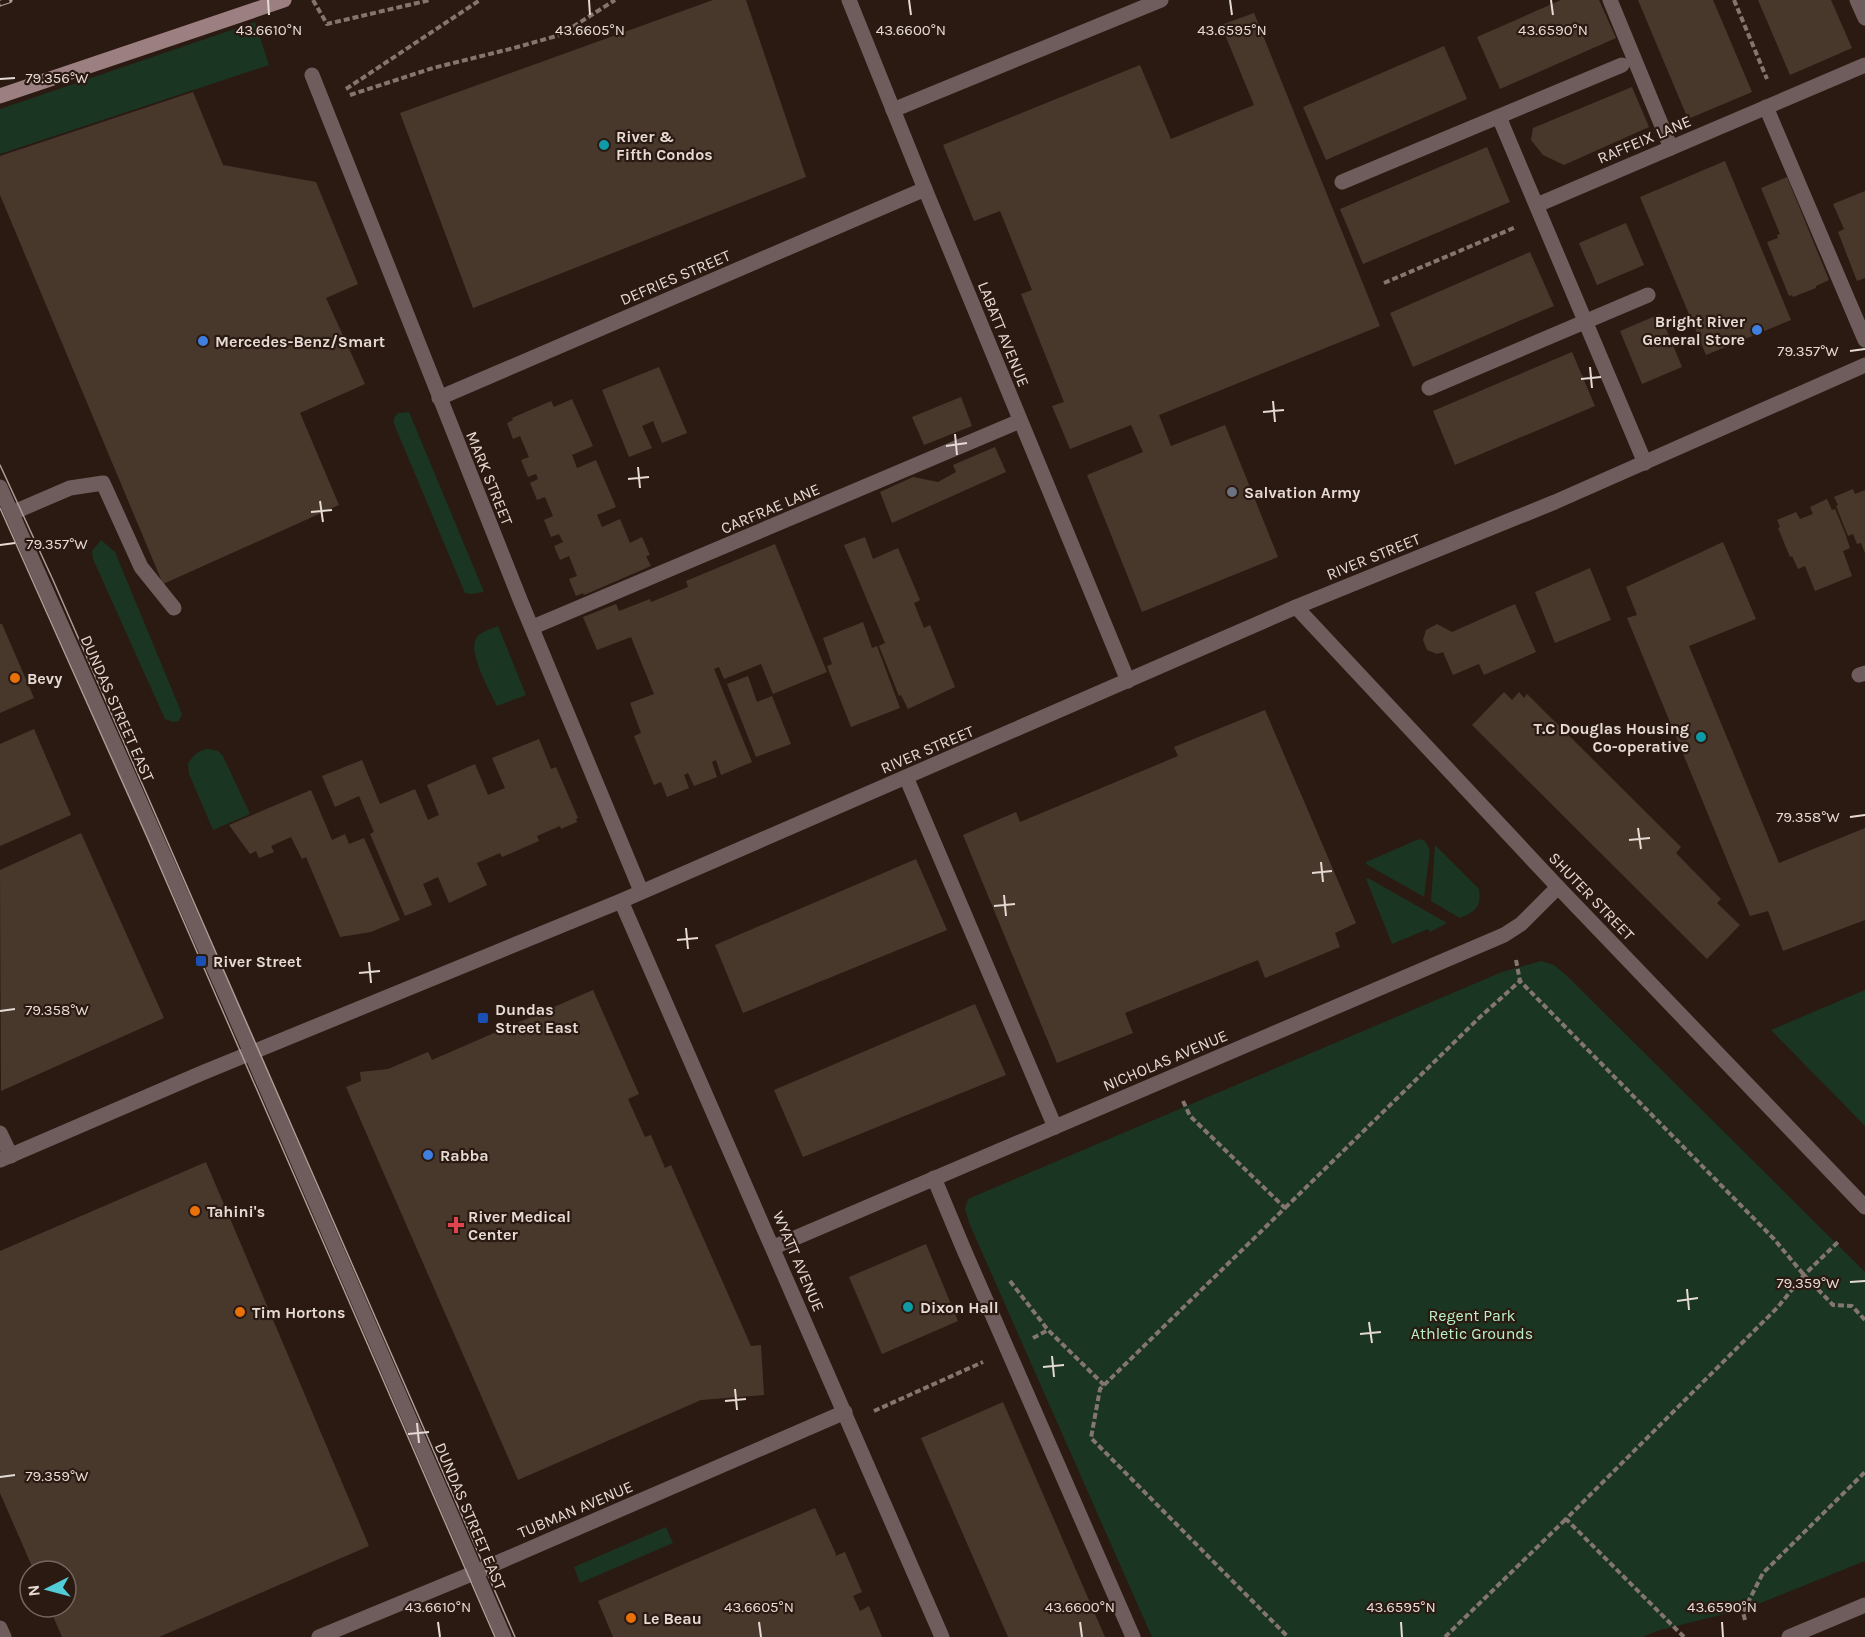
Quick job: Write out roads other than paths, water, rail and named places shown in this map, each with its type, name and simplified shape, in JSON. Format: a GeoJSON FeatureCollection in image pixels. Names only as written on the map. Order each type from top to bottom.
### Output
{"type":"FeatureCollection","features":[{"type":"Feature","properties":{"kind":"main road"},"geometry":{"type":"LineString","coordinates":[[0,96],[284,0]]}},
{"type":"Feature","properties":{"kind":"street","name":"LABATT AVENUE"},"geometry":{"type":"LineString","coordinates":[[849,0],[1128,681]]}},
{"type":"Feature","properties":{"kind":"street"},"geometry":{"type":"LineString","coordinates":[[893,110],[1161,0]]}},
{"type":"Feature","properties":{"kind":"street"},"geometry":{"type":"LineString","coordinates":[[1610,0],[1671,148]]}},
{"type":"Feature","properties":{"kind":"street"},"geometry":{"type":"LineString","coordinates":[[1857,0],[1865,18]]}},
{"type":"Feature","properties":{"kind":"street","name":"RAFFEIX LANE"},"geometry":{"type":"LineString","coordinates":[[1539,210],[1671,148],[1865,64]]}},
{"type":"Feature","properties":{"kind":"street"},"geometry":{"type":"LineString","coordinates":[[1342,182],[1622,65]]}},
{"type":"Feature","properties":{"kind":"street","name":"MARK STREET"},"geometry":{"type":"LineString","coordinates":[[312,75],[439,398],[641,891]]}},
{"type":"Feature","properties":{"kind":"street"},"geometry":{"type":"LineString","coordinates":[[1772,104],[1865,340]]}},
{"type":"Feature","properties":{"kind":"street"},"geometry":{"type":"LineString","coordinates":[[1499,117],[1646,462]]}},
{"type":"Feature","properties":{"kind":"street","name":"DEFRIES STREET"},"geometry":{"type":"LineString","coordinates":[[439,398],[925,189]]}},
{"type":"Feature","properties":{"kind":"street"},"geometry":{"type":"LineString","coordinates":[[1429,388],[1648,296]]}},
{"type":"Feature","properties":{"kind":"street","name":"RIVER STREET"},"geometry":{"type":"LineString","coordinates":[[5,1158],[251,1053],[621,901],[1296,607],[1555,502],[1865,364]]}},
{"type":"Feature","properties":{"kind":"street","name":"CARFRAE LANE"},"geometry":{"type":"LineString","coordinates":[[533,627],[1020,421]]}},
{"type":"Feature","properties":{"kind":"street"},"geometry":{"type":"LineString","coordinates":[[12,513],[70,488],[104,483],[141,567],[174,608]]}},
{"type":"Feature","properties":{"kind":"street","name":"DUNDAS STREET EAST"},"geometry":{"type":"LineString","coordinates":[[0,487],[162,849],[504,1637]]}},
{"type":"Feature","properties":{"kind":"street","name":"SHUTER STREET"},"geometry":{"type":"LineString","coordinates":[[1296,607],[1558,887],[1865,1207]]}},
{"type":"Feature","properties":{"kind":"street"},"geometry":{"type":"LineString","coordinates":[[906,777],[1055,1126]]}},
{"type":"Feature","properties":{"kind":"street","name":"NICHOLAS AVENUE"},"geometry":{"type":"LineString","coordinates":[[774,1246],[1504,935],[1521,924],[1558,887]]}},
{"type":"Feature","properties":{"kind":"street","name":"WYATT AVENUE"},"geometry":{"type":"LineString","coordinates":[[621,901],[774,1246],[942,1637]]}},
{"type":"Feature","properties":{"kind":"street"},"geometry":{"type":"LineString","coordinates":[[0,1133],[5,1158]]}},
{"type":"Feature","properties":{"kind":"street"},"geometry":{"type":"LineString","coordinates":[[934,1178],[1133,1637]]}},
{"type":"Feature","properties":{"kind":"street","name":"TUBMAN AVENUE"},"geometry":{"type":"LineString","coordinates":[[320,1637],[845,1412]]}},
{"type":"Feature","properties":{"kind":"street"},"geometry":{"type":"LineString","coordinates":[[1788,1637],[1865,1605]]}},
{"type":"Feature","properties":{"kind":"street"},"geometry":{"type":"LineString","coordinates":[[0,1628],[4,1637]]}},
{"type":"Feature","properties":{"kind":"tram line"},"geometry":{"type":"LineString","coordinates":[[0,465],[53,580],[515,1637]]}},
{"type":"Feature","properties":{"kind":"tram line"},"geometry":{"type":"LineString","coordinates":[[0,508],[147,837],[495,1637]]}},
{"type":"Feature","properties":{"kind":"railway"},"geometry":{"type":"LineString","coordinates":[[0,3],[9,0]]}},
{"type":"Feature","properties":{"kind":"place","name":"River & Fifth Condos"},"geometry":{"type":"Point","coordinates":[604,145]}},
{"type":"Feature","properties":{"kind":"place","name":"Bright River General Store"},"geometry":{"type":"Point","coordinates":[1757,330]}},
{"type":"Feature","properties":{"kind":"place","name":"Mercedes-Benz/Smart"},"geometry":{"type":"Point","coordinates":[203,341]}},
{"type":"Feature","properties":{"kind":"place","name":"Salvation Army"},"geometry":{"type":"Point","coordinates":[1232,492]}},
{"type":"Feature","properties":{"kind":"place","name":"Bevy"},"geometry":{"type":"Point","coordinates":[15,678]}},
{"type":"Feature","properties":{"kind":"place","name":"T.C Douglas Housing Co-operative"},"geometry":{"type":"Point","coordinates":[1701,737]}},
{"type":"Feature","properties":{"kind":"place","name":"River Street"},"geometry":{"type":"Point","coordinates":[201,961]}},
{"type":"Feature","properties":{"kind":"place","name":"Dundas Street East"},"geometry":{"type":"Point","coordinates":[483,1018]}},
{"type":"Feature","properties":{"kind":"place","name":"Rabba"},"geometry":{"type":"Point","coordinates":[428,1155]}},
{"type":"Feature","properties":{"kind":"place","name":"Tahini's"},"geometry":{"type":"Point","coordinates":[195,1211]}},
{"type":"Feature","properties":{"kind":"place","name":"River Medical Center"},"geometry":{"type":"Point","coordinates":[456,1225]}},
{"type":"Feature","properties":{"kind":"place","name":"Dixon Hall"},"geometry":{"type":"Point","coordinates":[908,1307]}},
{"type":"Feature","properties":{"kind":"place","name":"Tim Hortons"},"geometry":{"type":"Point","coordinates":[240,1312]}},
{"type":"Feature","properties":{"kind":"place","name":"Le Beau"},"geometry":{"type":"Point","coordinates":[631,1618]}},
{"type":"Feature","properties":{"kind":"park label","name":"Regent Park Athletic Grounds"},"geometry":{"type":"Point","coordinates":[1472,1324]}}]}
